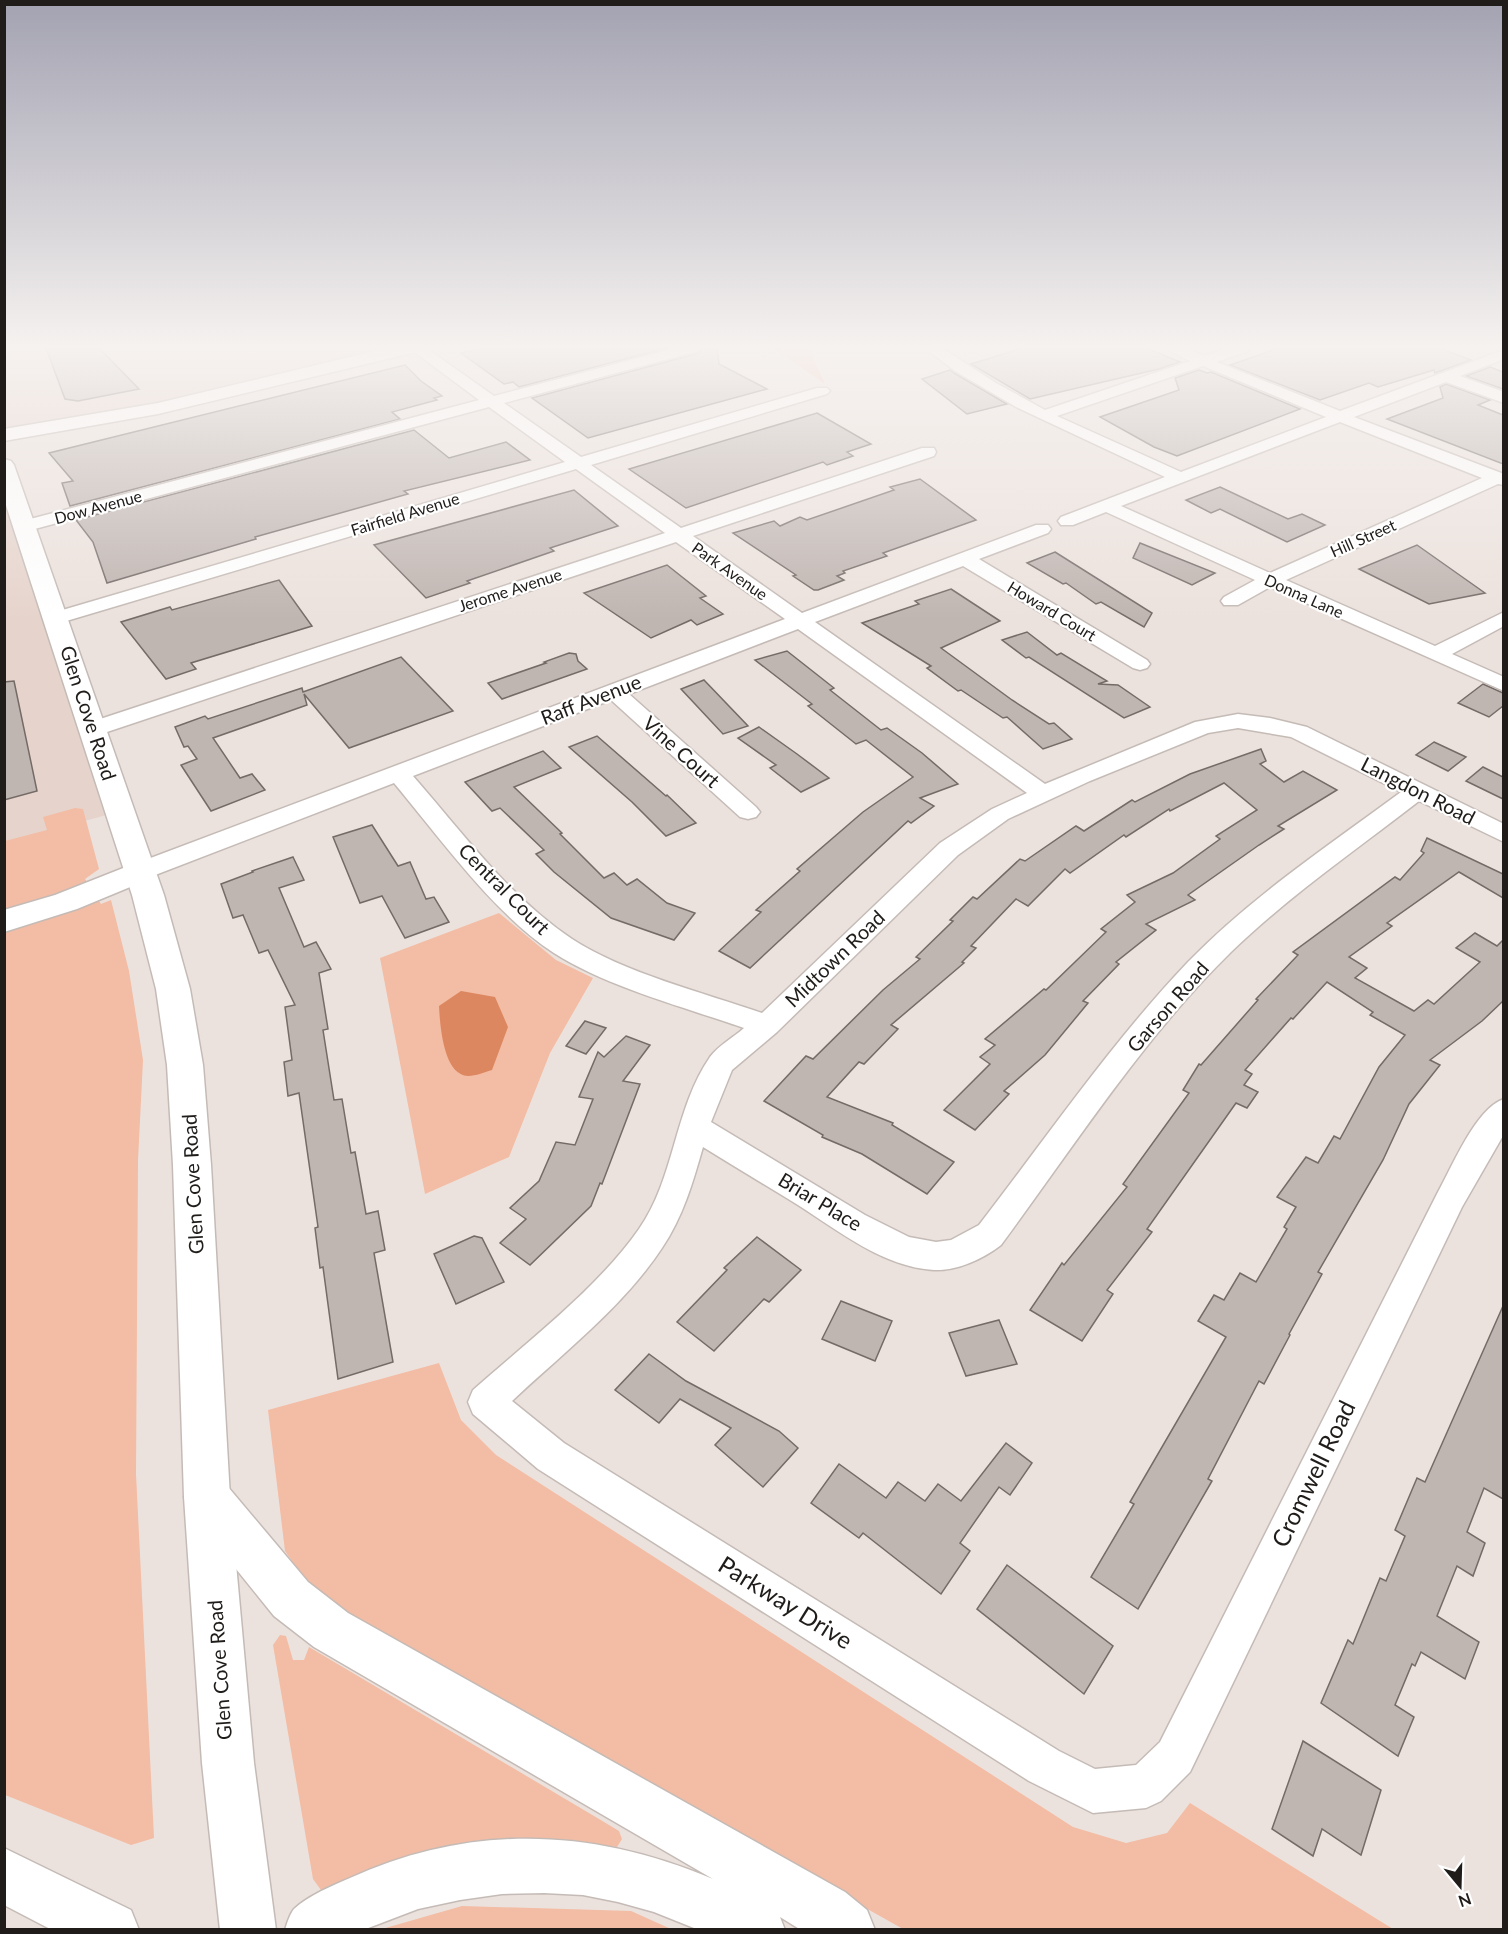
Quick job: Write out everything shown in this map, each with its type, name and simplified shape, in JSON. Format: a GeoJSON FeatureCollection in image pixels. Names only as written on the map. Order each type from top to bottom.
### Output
{"type":"FeatureCollection","features":[{"type":"Feature","properties":{"kind":"main road","name":"Glen Cove Road"},"geometry":{"type":"LineString","coordinates":[[4,465],[141,871],[173,989],[185,1065],[192,1165],[207,1497],[228,1763],[248,1929]]}},
{"type":"Feature","properties":{"kind":"main road"},"geometry":{"type":"LineString","coordinates":[[4,921],[66,902],[141,871]]}},
{"type":"Feature","properties":{"kind":"main road"},"geometry":{"type":"LineString","coordinates":[[207,1497],[291,1599],[331,1630],[825,1912],[847,1929]]}},
{"type":"Feature","properties":{"kind":"main road"},"geometry":{"type":"LineString","coordinates":[[313,1929],[338,1912],[403,1885],[441,1875],[533,1866],[617,1873],[702,1902],[757,1929]]}},
{"type":"Feature","properties":{"kind":"main road"},"geometry":{"type":"LineString","coordinates":[[19,1882],[111,1929]]}},
{"type":"Feature","properties":{"kind":"street","name":"Dow Avenue"},"geometry":{"type":"LineString","coordinates":[[25,526],[353,438]]}},
{"type":"Feature","properties":{"kind":"street","name":"Park Avenue"},"geometry":{"type":"LineString","coordinates":[[544,438],[1044,794]]}},
{"type":"Feature","properties":{"kind":"street","name":"Fairfield Avenue"},"geometry":{"type":"LineString","coordinates":[[56,618],[662,438]]}},
{"type":"Feature","properties":{"kind":"street"},"geometry":{"type":"LineString","coordinates":[[1092,438],[1181,477]]}},
{"type":"Feature","properties":{"kind":"street"},"geometry":{"type":"LineString","coordinates":[[1067,521],[1283,438]]}},
{"type":"Feature","properties":{"kind":"street"},"geometry":{"type":"LineString","coordinates":[[1394,438],[1500,479]]}},
{"type":"Feature","properties":{"kind":"street","name":"Jerome Avenue"},"geometry":{"type":"LineString","coordinates":[[93,729],[928,452]]}},
{"type":"Feature","properties":{"kind":"street","name":"Hill Street"},"geometry":{"type":"LineString","coordinates":[[1231,601],[1269,580],[1500,479]]}},
{"type":"Feature","properties":{"kind":"street","name":"Donna Lane"},"geometry":{"type":"LineString","coordinates":[[1106,506],[1503,685]]}},
{"type":"Feature","properties":{"kind":"street","name":"Raff Avenue"},"geometry":{"type":"LineString","coordinates":[[141,871],[1042,529]]}},
{"type":"Feature","properties":{"kind":"street","name":"Howard Court"},"geometry":{"type":"LineString","coordinates":[[963,558],[1140,664]]}},
{"type":"Feature","properties":{"kind":"street"},"geometry":{"type":"LineString","coordinates":[[1436,654],[1503,618]]}},
{"type":"Feature","properties":{"kind":"street","name":"Vine Court"},"geometry":{"type":"LineString","coordinates":[[614,692],[748,812]]}},
{"type":"Feature","properties":{"kind":"street","name":"Midtown Road"},"geometry":{"type":"LineString","coordinates":[[486,1402],[615,1283],[651,1238],[671,1201],[702,1104],[721,1063],[766,1025],[949,849],[1000,814],[1082,776],[1216,724],[1238,721],[1270,725],[1299,732],[1333,748]]}},
{"type":"Feature","properties":{"kind":"street","name":"Langdon Road"},"geometry":{"type":"LineString","coordinates":[[1333,748],[1503,834]]}},
{"type":"Feature","properties":{"kind":"street","name":"Central Court"},"geometry":{"type":"LineString","coordinates":[[398,773],[499,890],[563,946],[617,972],[766,1025]]}},
{"type":"Feature","properties":{"kind":"street","name":"Garson Road"},"geometry":{"type":"LineString","coordinates":[[953,1254],[972,1248],[990,1235],[1133,1047],[1199,968],[1272,902],[1418,791]]}},
{"type":"Feature","properties":{"kind":"street","name":"Cromwell Road"},"geometry":{"type":"LineString","coordinates":[[1093,1791],[1146,1786],[1175,1757],[1449,1201],[1486,1134],[1503,1111]]}},
{"type":"Feature","properties":{"kind":"street","name":"Briar Place"},"geometry":{"type":"LineString","coordinates":[[695,1127],[869,1232],[907,1250],[934,1256],[953,1254]]}},
{"type":"Feature","properties":{"kind":"street","name":"Parkway Drive"},"geometry":{"type":"LineString","coordinates":[[486,1402],[551,1456],[1044,1766],[1093,1791]]}},
{"type":"Feature","properties":{"kind":"shaded area"},"geometry":{"type":"Polygon","coordinates":[[[4,463],[121,811],[5,843],[4,843],[4,463]]]}},
{"type":"Feature","properties":{"kind":"shaded area"},"geometry":{"type":"Polygon","coordinates":[[[75,808],[83,809],[99,869],[85,879],[88,883],[80,889],[5,911],[5,841],[47,830],[43,817],[75,808]]]}},
{"type":"Feature","properties":{"kind":"shaded area"},"geometry":{"type":"Polygon","coordinates":[[[111,900],[129,971],[143,1060],[138,1160],[136,1474],[154,1838],[131,1845],[5,1795],[4,930],[99,901],[101,904],[111,900]]]}},
{"type":"Feature","properties":{"kind":"shaded area"},"geometry":{"type":"Polygon","coordinates":[[[499,913],[556,960],[593,978],[550,1053],[509,1157],[425,1194],[380,958],[499,913]]]}},
{"type":"Feature","properties":{"kind":"shaded area"},"geometry":{"type":"Polygon","coordinates":[[[461,991],[495,997],[508,1027],[492,1070],[471,1076],[460,1073],[453,1067],[444,1047],[440,1024],[439,1006],[461,991]]]}},
{"type":"Feature","properties":{"kind":"shaded area"},"geometry":{"type":"Polygon","coordinates":[[[439,1363],[461,1420],[496,1455],[1073,1827],[1126,1843],[1167,1833],[1190,1803],[1393,1929],[903,1929],[321,1602],[285,1551],[268,1410],[439,1363]]]}},
{"type":"Feature","properties":{"kind":"shaded area"},"geometry":{"type":"Polygon","coordinates":[[[280,1635],[286,1636],[293,1660],[304,1660],[309,1647],[619,1831],[622,1839],[617,1847],[515,1838],[424,1852],[321,1890],[313,1879],[273,1645],[280,1635]]]}},
{"type":"Feature","properties":{"kind":"shaded area"},"geometry":{"type":"Polygon","coordinates":[[[462,1906],[631,1911],[671,1929],[382,1929],[462,1906]]]}},
{"type":"Feature","properties":{"kind":"building"},"geometry":{"type":"Polygon","coordinates":[[[109,438],[327,438],[70,506],[62,483],[73,481],[49,453],[109,438]]]}},
{"type":"Feature","properties":{"kind":"building"},"geometry":{"type":"Polygon","coordinates":[[[383,438],[424,438],[449,458],[506,442],[530,460],[404,491],[408,494],[255,537],[256,539],[107,583],[93,542],[76,520],[383,438]]]}},
{"type":"Feature","properties":{"kind":"building"},"geometry":{"type":"Polygon","coordinates":[[[732,438],[861,438],[871,444],[847,452],[853,456],[827,465],[823,462],[686,508],[629,469],[732,438]]]}},
{"type":"Feature","properties":{"kind":"building"},"geometry":{"type":"Polygon","coordinates":[[[1138,438],[1223,438],[1177,456],[1138,438]]]}},
{"type":"Feature","properties":{"kind":"building"},"geometry":{"type":"Polygon","coordinates":[[[1437,438],[1503,438],[1503,464],[1437,438]]]}},
{"type":"Feature","properties":{"kind":"building"},"geometry":{"type":"Polygon","coordinates":[[[920,479],[976,520],[883,553],[887,556],[843,571],[845,573],[837,576],[844,580],[818,590],[814,590],[793,576],[796,575],[733,533],[774,521],[780,526],[800,517],[807,520],[894,490],[890,487],[920,479]]]}},
{"type":"Feature","properties":{"kind":"building"},"geometry":{"type":"Polygon","coordinates":[[[1220,487],[1288,519],[1302,514],[1325,525],[1287,542],[1220,509],[1211,513],[1186,500],[1220,487]]]}},
{"type":"Feature","properties":{"kind":"building"},"geometry":{"type":"Polygon","coordinates":[[[574,490],[618,526],[550,548],[554,551],[467,581],[470,583],[426,598],[374,545],[574,490]]]}},
{"type":"Feature","properties":{"kind":"building"},"geometry":{"type":"Polygon","coordinates":[[[1140,543],[1215,573],[1192,585],[1133,558],[1140,543]]]}},
{"type":"Feature","properties":{"kind":"building"},"geometry":{"type":"Polygon","coordinates":[[[1417,545],[1485,593],[1429,604],[1359,569],[1417,545]]]}},
{"type":"Feature","properties":{"kind":"building"},"geometry":{"type":"Polygon","coordinates":[[[1055,552],[1152,613],[1144,627],[1101,602],[1096,604],[1066,583],[1063,584],[1027,563],[1055,552]]]}},
{"type":"Feature","properties":{"kind":"building"},"geometry":{"type":"Polygon","coordinates":[[[667,565],[706,596],[700,598],[723,614],[697,625],[691,620],[651,638],[584,593],[667,565]]]}},
{"type":"Feature","properties":{"kind":"building"},"geometry":{"type":"Polygon","coordinates":[[[279,580],[312,626],[191,663],[196,669],[166,679],[121,622],[170,607],[172,610],[279,580]]]}},
{"type":"Feature","properties":{"kind":"building"},"geometry":{"type":"Polygon","coordinates":[[[951,589],[1000,621],[941,648],[1012,700],[1049,724],[1054,723],[1072,739],[1043,749],[1007,717],[1003,718],[961,690],[958,691],[927,668],[931,666],[862,623],[919,604],[915,601],[951,589]]]}},
{"type":"Feature","properties":{"kind":"building"},"geometry":{"type":"Polygon","coordinates":[[[1027,632],[1057,655],[1061,653],[1107,681],[1098,684],[1118,685],[1150,707],[1124,718],[1029,657],[1026,658],[1002,640],[1027,632]]]}},
{"type":"Feature","properties":{"kind":"building"},"geometry":{"type":"Polygon","coordinates":[[[787,651],[834,688],[830,690],[881,730],[887,728],[922,753],[958,784],[920,798],[934,806],[911,823],[908,821],[750,968],[719,951],[761,912],[756,910],[800,871],[797,869],[863,812],[913,777],[866,740],[856,744],[808,706],[812,704],[755,660],[787,651]]]}},
{"type":"Feature","properties":{"kind":"building"},"geometry":{"type":"Polygon","coordinates":[[[569,653],[576,654],[578,661],[587,669],[502,699],[488,683],[546,663],[544,662],[569,653]]]}},
{"type":"Feature","properties":{"kind":"building"},"geometry":{"type":"Polygon","coordinates":[[[401,657],[453,711],[349,748],[304,694],[307,705],[213,738],[240,778],[252,774],[265,790],[211,811],[181,765],[197,759],[188,746],[184,747],[175,727],[205,716],[208,719],[302,688],[303,692],[401,657]]]}},
{"type":"Feature","properties":{"kind":"building"},"geometry":{"type":"Polygon","coordinates":[[[704,680],[748,726],[723,734],[681,689],[704,680]]]}},
{"type":"Feature","properties":{"kind":"building"},"geometry":{"type":"Polygon","coordinates":[[[14,681],[37,791],[4,800],[4,682],[14,681]]]}},
{"type":"Feature","properties":{"kind":"building"},"geometry":{"type":"Polygon","coordinates":[[[1483,684],[1503,693],[1503,706],[1489,717],[1458,703],[1483,684]]]}},
{"type":"Feature","properties":{"kind":"building"},"geometry":{"type":"Polygon","coordinates":[[[759,727],[829,778],[801,792],[770,768],[776,765],[738,738],[759,727]]]}},
{"type":"Feature","properties":{"kind":"building"},"geometry":{"type":"Polygon","coordinates":[[[597,736],[667,795],[696,823],[666,836],[632,802],[569,747],[597,736]]]}},
{"type":"Feature","properties":{"kind":"building"},"geometry":{"type":"Polygon","coordinates":[[[1434,742],[1466,757],[1448,771],[1416,755],[1434,742]]]}},
{"type":"Feature","properties":{"kind":"building"},"geometry":{"type":"Polygon","coordinates":[[[1261,749],[1266,761],[1260,764],[1284,782],[1303,771],[1337,790],[1278,826],[1284,829],[1188,895],[1195,900],[1146,924],[1156,930],[1116,962],[1119,964],[1083,1001],[1088,1003],[1045,1055],[1004,1091],[1009,1094],[975,1130],[944,1110],[990,1064],[980,1057],[995,1045],[985,1039],[1044,989],[1046,990],[1106,932],[1101,929],[1135,902],[1127,895],[1173,873],[1220,839],[1216,836],[1257,810],[1224,783],[1170,811],[1169,809],[1126,837],[1124,835],[1070,873],[1065,869],[1028,906],[1016,899],[971,946],[976,948],[962,962],[964,963],[891,1025],[898,1029],[864,1064],[859,1062],[827,1097],[893,1123],[892,1125],[954,1162],[927,1194],[862,1154],[822,1137],[823,1135],[764,1101],[806,1056],[813,1059],[883,990],[920,959],[916,957],[953,921],[950,920],[973,897],[977,899],[1020,859],[1025,861],[1076,826],[1084,831],[1132,800],[1135,802],[1190,774],[1261,749]]]}},
{"type":"Feature","properties":{"kind":"building"},"geometry":{"type":"Polygon","coordinates":[[[543,751],[561,768],[514,787],[604,878],[614,873],[627,885],[637,879],[667,903],[695,913],[674,940],[611,918],[554,872],[536,854],[544,850],[500,808],[492,811],[465,782],[543,751]]]}},
{"type":"Feature","properties":{"kind":"building"},"geometry":{"type":"Polygon","coordinates":[[[1483,767],[1503,777],[1503,799],[1466,781],[1483,767]]]}},
{"type":"Feature","properties":{"kind":"building"},"geometry":{"type":"Polygon","coordinates":[[[372,825],[398,866],[410,862],[426,899],[434,897],[449,922],[405,938],[382,896],[360,903],[333,837],[372,825]]]}},
{"type":"Feature","properties":{"kind":"building"},"geometry":{"type":"Polygon","coordinates":[[[1427,838],[1503,874],[1503,898],[1459,872],[1387,923],[1392,926],[1349,957],[1367,968],[1355,978],[1414,1011],[1428,1000],[1434,1004],[1480,962],[1456,948],[1475,933],[1497,946],[1503,940],[1503,1001],[1482,1021],[1430,1060],[1440,1065],[1409,1104],[1383,1160],[1318,1272],[1322,1274],[1264,1384],[1259,1381],[1208,1479],[1212,1481],[1138,1609],[1091,1577],[1134,1504],[1130,1502],[1226,1337],[1198,1321],[1214,1295],[1224,1300],[1240,1273],[1256,1282],[1287,1229],[1284,1227],[1296,1207],[1277,1197],[1306,1157],[1318,1163],[1334,1136],[1340,1139],[1379,1067],[1405,1035],[1370,1015],[1373,1012],[1327,982],[1245,1070],[1252,1074],[1244,1085],[1258,1092],[1247,1108],[1236,1103],[1147,1229],[1152,1232],[1107,1290],[1113,1294],[1082,1341],[1030,1310],[1062,1263],[1064,1265],[1127,1187],[1123,1184],[1189,1093],[1183,1090],[1199,1064],[1201,1065],[1258,1000],[1256,999],[1298,955],[1293,952],[1395,877],[1400,880],[1424,853],[1421,851],[1427,838]]]}},
{"type":"Feature","properties":{"kind":"building"},"geometry":{"type":"Polygon","coordinates":[[[293,857],[304,880],[279,888],[304,947],[316,942],[331,969],[319,973],[328,1029],[323,1030],[334,1100],[342,1099],[351,1153],[355,1152],[366,1214],[378,1211],[385,1250],[374,1253],[393,1362],[338,1379],[323,1267],[320,1268],[315,1228],[318,1227],[299,1093],[288,1096],[284,1062],[292,1060],[285,1007],[295,1005],[268,950],[259,953],[243,915],[233,918],[221,884],[293,857]]]}},
{"type":"Feature","properties":{"kind":"building"},"geometry":{"type":"Polygon","coordinates":[[[585,1021],[606,1028],[586,1054],[566,1046],[585,1021]]]}},
{"type":"Feature","properties":{"kind":"building"},"geometry":{"type":"Polygon","coordinates":[[[626,1036],[650,1045],[623,1081],[640,1084],[602,1184],[600,1183],[591,1206],[530,1265],[500,1243],[526,1219],[510,1208],[539,1181],[556,1142],[575,1145],[593,1099],[579,1097],[598,1052],[604,1057],[626,1036]]]}},
{"type":"Feature","properties":{"kind":"building"},"geometry":{"type":"Polygon","coordinates":[[[474,1236],[482,1238],[504,1282],[456,1304],[434,1254],[474,1236]]]}},
{"type":"Feature","properties":{"kind":"building"},"geometry":{"type":"Polygon","coordinates":[[[757,1237],[801,1270],[769,1302],[764,1299],[714,1351],[677,1322],[727,1270],[724,1268],[757,1237]]]}},
{"type":"Feature","properties":{"kind":"building"},"geometry":{"type":"Polygon","coordinates":[[[841,1301],[892,1321],[875,1361],[822,1339],[841,1301]]]}},
{"type":"Feature","properties":{"kind":"building"},"geometry":{"type":"Polygon","coordinates":[[[1503,1306],[1503,1499],[1484,1488],[1467,1532],[1485,1543],[1473,1576],[1457,1566],[1437,1616],[1479,1642],[1465,1679],[1421,1652],[1415,1666],[1412,1664],[1395,1705],[1414,1717],[1398,1756],[1321,1703],[1348,1640],[1353,1644],[1380,1578],[1386,1581],[1405,1536],[1395,1530],[1417,1478],[1425,1482],[1503,1306]]]}},
{"type":"Feature","properties":{"kind":"building"},"geometry":{"type":"Polygon","coordinates":[[[999,1320],[1017,1364],[966,1376],[949,1333],[999,1320]]]}},
{"type":"Feature","properties":{"kind":"building"},"geometry":{"type":"Polygon","coordinates":[[[649,1354],[686,1381],[779,1431],[798,1448],[763,1487],[715,1445],[731,1428],[680,1399],[659,1423],[615,1390],[649,1354]]]}},
{"type":"Feature","properties":{"kind":"building"},"geometry":{"type":"Polygon","coordinates":[[[1006,1443],[1032,1463],[1010,1495],[999,1487],[960,1543],[970,1551],[941,1594],[863,1533],[859,1538],[811,1503],[839,1464],[886,1498],[898,1482],[925,1501],[938,1484],[961,1501],[1006,1443]]]}},
{"type":"Feature","properties":{"kind":"building"},"geometry":{"type":"Polygon","coordinates":[[[1007,1565],[1113,1646],[1084,1694],[977,1609],[1007,1565]]]}},
{"type":"Feature","properties":{"kind":"building"},"geometry":{"type":"Polygon","coordinates":[[[1303,1741],[1381,1790],[1361,1855],[1322,1829],[1313,1856],[1272,1829],[1303,1741]]]}}]}
